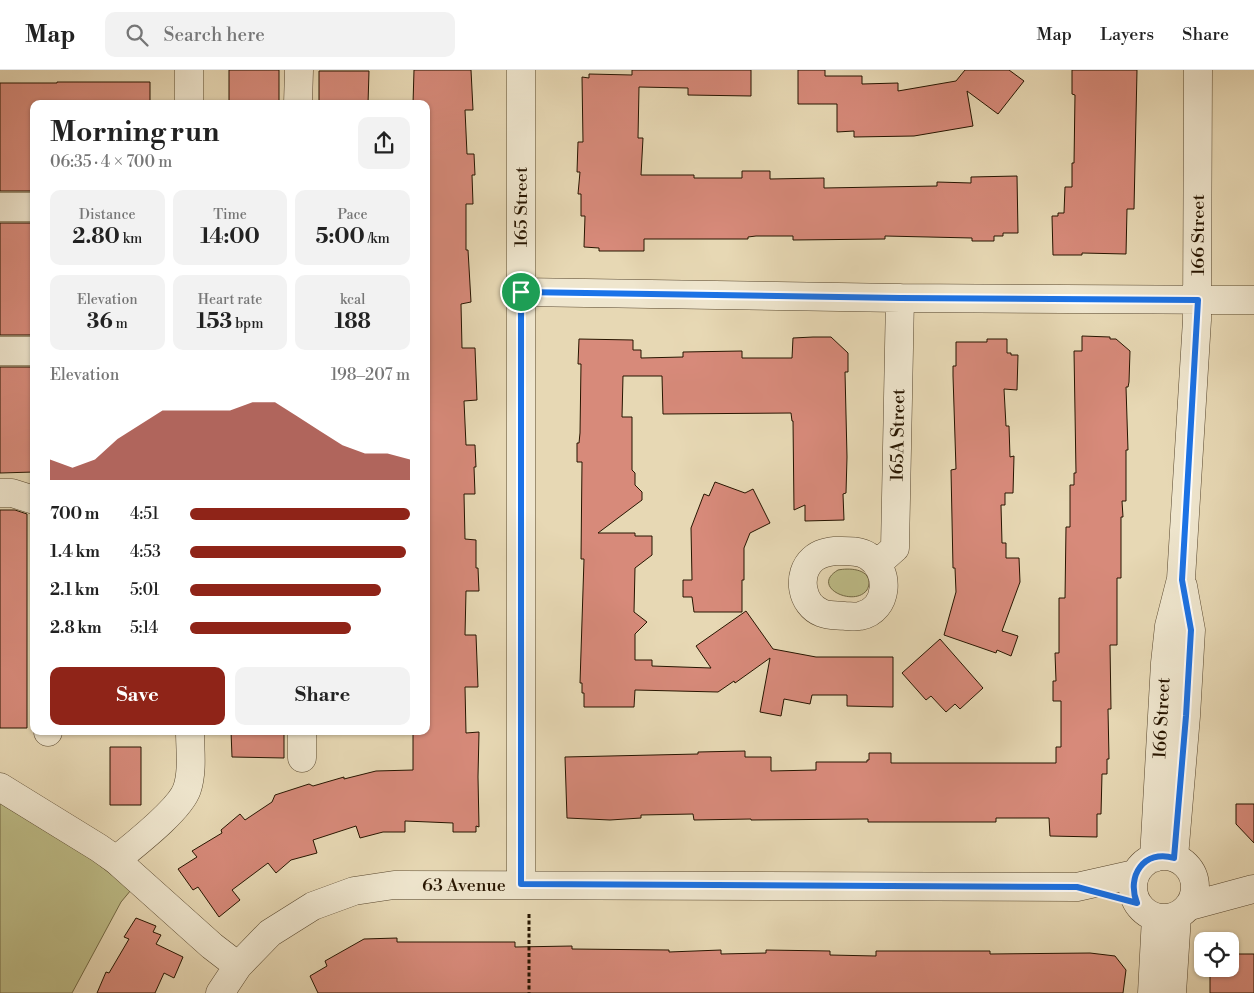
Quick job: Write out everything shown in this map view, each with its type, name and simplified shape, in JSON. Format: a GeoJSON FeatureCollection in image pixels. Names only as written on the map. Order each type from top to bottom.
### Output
{"type":"FeatureCollection","features":[{"type":"Feature","properties":{"kind":"street"},"geometry":{"type":"LineString","coordinates":[[189,70],[189,100]]}},
{"type":"Feature","properties":{"kind":"street"},"geometry":{"type":"LineString","coordinates":[[298,100],[299,70]]}},
{"type":"Feature","properties":{"kind":"street","name":"165 Street"},"geometry":{"type":"LineString","coordinates":[[521,70],[521,884]]}},
{"type":"Feature","properties":{"kind":"street","name":"166 Street"},"geometry":{"type":"LineString","coordinates":[[1164,866],[1174,716],[1169,626],[1182,580],[1198,300],[1198,70]]}},
{"type":"Feature","properties":{"kind":"street"},"geometry":{"type":"LineString","coordinates":[[0,207],[30,207]]}},
{"type":"Feature","properties":{"kind":"street"},"geometry":{"type":"LineString","coordinates":[[521,292],[900,298],[1254,300]]}},
{"type":"Feature","properties":{"kind":"street","name":"165A Street"},"geometry":{"type":"LineString","coordinates":[[877,564],[895,548],[900,298]]}},
{"type":"Feature","properties":{"kind":"street"},"geometry":{"type":"LineString","coordinates":[[0,351],[30,351]]}},
{"type":"Feature","properties":{"kind":"street"},"geometry":{"type":"LineString","coordinates":[[0,493],[30,499]]}},
{"type":"Feature","properties":{"kind":"street"},"geometry":{"type":"LineString","coordinates":[[116,860],[179,804],[187,790],[190,773],[190,735]]}},
{"type":"Feature","properties":{"kind":"street"},"geometry":{"type":"LineString","coordinates":[[302,735],[302,758]]}},
{"type":"Feature","properties":{"kind":"street"},"geometry":{"type":"LineString","coordinates":[[0,787],[116,860],[212,946],[238,966]]}},
{"type":"Feature","properties":{"kind":"street"},"geometry":{"type":"LineString","coordinates":[[1164,866],[1196,885],[1195,896],[1165,910],[1133,894],[1133,884],[1164,866]]}},
{"type":"Feature","properties":{"kind":"street","name":"63 Avenue"},"geometry":{"type":"LineString","coordinates":[[220,993],[238,966],[270,933],[313,906],[354,891],[394,884],[1077,887],[1164,866],[1253,888]]}},
{"type":"Feature","properties":{"kind":"street","name":"63 Avenue"},"geometry":{"type":"LineString","coordinates":[[1077,887],[1165,910],[1253,888]]}},
{"type":"Feature","properties":{"kind":"street"},"geometry":{"type":"LineString","coordinates":[[1152,993],[1165,910]]}},
{"type":"Feature","properties":{"kind":"street"},"geometry":{"type":"LineString","coordinates":[[1165,910],[1172,993]]}},
{"type":"Feature","properties":{"kind":"path"},"geometry":{"type":"LineString","coordinates":[[529,914],[529,993]]}},
{"type":"Feature","properties":{"kind":"shaded area"},"geometry":{"type":"Polygon","coordinates":[[[852,569],[866,574],[869,584],[867,590],[857,596],[850,597],[835,592],[830,587],[829,582],[831,576],[838,570],[852,569]]]}},
{"type":"Feature","properties":{"kind":"shaded area"},"geometry":{"type":"Polygon","coordinates":[[[0,803],[94,861],[131,890],[121,902],[72,993],[0,993],[0,803]]]}},
{"type":"Feature","properties":{"kind":"building"},"geometry":{"type":"Polygon","coordinates":[[[229,70],[279,70],[279,100],[229,100],[229,70]]]}},
{"type":"Feature","properties":{"kind":"building"},"geometry":{"type":"Polygon","coordinates":[[[414,70],[471,70],[473,110],[465,110],[467,154],[474,154],[475,175],[472,175],[473,204],[466,204],[466,250],[468,250],[471,302],[461,304],[462,348],[475,348],[477,400],[464,401],[466,445],[475,445],[475,494],[464,494],[465,539],[476,540],[476,568],[478,568],[479,591],[466,591],[465,635],[476,635],[478,687],[465,687],[466,733],[479,732],[479,827],[476,826],[476,832],[453,832],[453,823],[405,821],[405,832],[383,832],[360,838],[356,826],[313,840],[317,853],[291,860],[276,873],[268,863],[232,890],[240,900],[219,917],[198,887],[193,890],[178,869],[197,857],[192,851],[222,833],[221,830],[240,814],[245,820],[272,802],[275,795],[309,784],[313,786],[344,777],[344,779],[376,771],[413,770],[413,735],[430,735],[430,100],[413,100],[414,70]]]}},
{"type":"Feature","properties":{"kind":"building"},"geometry":{"type":"Polygon","coordinates":[[[632,70],[751,70],[751,96],[688,95],[688,88],[639,87],[638,138],[643,138],[641,175],[694,175],[694,178],[742,178],[742,171],[770,171],[770,179],[824,178],[824,188],[937,186],[937,182],[971,183],[971,177],[1017,176],[1018,233],[1003,233],[1003,236],[994,236],[994,241],[972,241],[972,238],[885,236],[885,239],[793,240],[793,236],[756,236],[748,237],[748,239],[644,239],[644,251],[599,251],[599,248],[584,247],[585,216],[581,216],[581,194],[578,194],[580,172],[577,172],[578,142],[583,142],[582,77],[589,78],[589,74],[632,75],[632,70]]]}},
{"type":"Feature","properties":{"kind":"building"},"geometry":{"type":"Polygon","coordinates":[[[798,70],[825,70],[825,76],[862,76],[862,84],[898,83],[898,91],[956,81],[965,70],[1009,70],[1024,81],[998,114],[967,91],[973,126],[914,136],[854,137],[854,131],[837,132],[837,104],[798,104],[798,70]]]}},
{"type":"Feature","properties":{"kind":"building"},"geometry":{"type":"Polygon","coordinates":[[[1072,70],[1137,70],[1134,209],[1127,209],[1126,254],[1082,253],[1082,255],[1053,255],[1052,216],[1064,213],[1065,187],[1072,187],[1075,95],[1072,94],[1072,70]]]}},
{"type":"Feature","properties":{"kind":"building"},"geometry":{"type":"Polygon","coordinates":[[[319,71],[369,71],[368,100],[319,100],[319,71]]]}},
{"type":"Feature","properties":{"kind":"building"},"geometry":{"type":"Polygon","coordinates":[[[150,82],[150,100],[30,100],[30,191],[0,191],[0,83],[150,82]]]}},
{"type":"Feature","properties":{"kind":"building"},"geometry":{"type":"Polygon","coordinates":[[[0,223],[30,223],[30,335],[0,335],[0,223]]]}},
{"type":"Feature","properties":{"kind":"building"},"geometry":{"type":"Polygon","coordinates":[[[1082,336],[1110,337],[1110,339],[1116,339],[1130,351],[1129,382],[1128,387],[1126,387],[1128,450],[1126,450],[1126,501],[1122,501],[1121,578],[1117,578],[1117,645],[1110,645],[1111,709],[1108,709],[1109,759],[1107,759],[1107,774],[1102,774],[1101,814],[1097,814],[1097,837],[1050,836],[1049,818],[996,818],[996,822],[868,822],[868,819],[694,820],[693,814],[641,815],[641,818],[610,820],[567,818],[565,757],[745,751],[745,757],[771,757],[771,771],[816,770],[816,762],[867,762],[869,760],[869,753],[891,753],[891,763],[1056,763],[1056,747],[1061,747],[1061,701],[1053,701],[1053,681],[1056,681],[1055,653],[1059,653],[1059,598],[1065,598],[1066,527],[1070,527],[1070,485],[1074,485],[1074,473],[1076,473],[1074,351],[1082,351],[1082,336]]]}},
{"type":"Feature","properties":{"kind":"building"},"geometry":{"type":"Polygon","coordinates":[[[831,337],[848,353],[848,372],[845,372],[847,457],[846,493],[843,494],[844,520],[805,521],[805,505],[794,510],[793,421],[791,413],[663,414],[662,376],[623,376],[622,417],[632,417],[632,470],[635,473],[635,485],[642,492],[642,500],[598,533],[635,533],[635,536],[652,536],[652,555],[635,568],[634,612],[647,622],[635,634],[635,660],[652,660],[652,666],[711,668],[696,646],[746,611],[773,649],[816,657],[893,657],[893,707],[847,706],[847,695],[812,695],[810,704],[784,699],[781,716],[760,712],[770,658],[735,683],[734,681],[718,692],[635,690],[634,707],[584,707],[584,693],[582,693],[582,683],[580,683],[584,559],[581,559],[582,462],[577,462],[577,443],[579,443],[580,433],[581,364],[578,364],[579,339],[633,340],[633,350],[641,350],[641,358],[683,357],[683,352],[742,351],[742,358],[792,358],[793,338],[831,337]]]}},
{"type":"Feature","properties":{"kind":"building"},"geometry":{"type":"Polygon","coordinates":[[[987,339],[1007,339],[1007,353],[1018,355],[1017,390],[1004,389],[1006,426],[1009,426],[1010,457],[1014,456],[1013,493],[1005,493],[1005,505],[1001,505],[1002,543],[1006,543],[1006,558],[1019,558],[1020,582],[1002,631],[1018,636],[1011,656],[997,650],[996,653],[944,635],[956,592],[955,568],[953,568],[951,470],[956,469],[953,366],[956,366],[956,342],[987,342],[987,339]]]}},
{"type":"Feature","properties":{"kind":"building"},"geometry":{"type":"Polygon","coordinates":[[[0,367],[30,367],[30,472],[0,473],[0,367]]]}},
{"type":"Feature","properties":{"kind":"building"},"geometry":{"type":"Polygon","coordinates":[[[715,482],[745,493],[753,489],[770,523],[750,533],[744,548],[742,612],[694,612],[692,597],[683,597],[683,580],[692,580],[691,528],[704,494],[709,496],[715,482]]]}},
{"type":"Feature","properties":{"kind":"building"},"geometry":{"type":"Polygon","coordinates":[[[0,510],[15,510],[27,514],[27,728],[0,728],[0,510]]]}},
{"type":"Feature","properties":{"kind":"building"},"geometry":{"type":"Polygon","coordinates":[[[940,639],[983,688],[960,709],[955,704],[946,712],[931,696],[926,700],[902,673],[940,639]]]}},
{"type":"Feature","properties":{"kind":"building"},"geometry":{"type":"Polygon","coordinates":[[[231,735],[284,735],[284,758],[232,757],[231,735]]]}},
{"type":"Feature","properties":{"kind":"building"},"geometry":{"type":"Polygon","coordinates":[[[110,747],[141,747],[141,805],[110,805],[110,747]]]}},
{"type":"Feature","properties":{"kind":"building"},"geometry":{"type":"Polygon","coordinates":[[[1236,804],[1254,804],[1254,843],[1236,824],[1236,804]]]}},
{"type":"Feature","properties":{"kind":"building"},"geometry":{"type":"Polygon","coordinates":[[[136,918],[156,926],[153,932],[161,935],[156,944],[183,957],[174,978],[164,973],[155,993],[97,993],[106,972],[109,973],[129,939],[124,937],[136,918]]]}},
{"type":"Feature","properties":{"kind":"building"},"geometry":{"type":"Polygon","coordinates":[[[397,938],[397,942],[515,942],[515,947],[572,946],[572,949],[669,950],[669,952],[721,950],[721,954],[766,953],[766,950],[830,951],[830,955],[876,956],[876,951],[990,951],[990,954],[1090,953],[1115,956],[1126,970],[1123,993],[318,993],[310,976],[327,966],[325,961],[364,939],[397,938]]]}},
{"type":"Feature","properties":{"kind":"building"},"geometry":{"type":"Polygon","coordinates":[[[1239,954],[1254,954],[1254,993],[1210,993],[1210,977],[1239,977],[1239,954]]]}},
{"type":"Feature","properties":{"kind":"route"},"geometry":{"type":"LineString","coordinates":[[521,292],[900,298],[1198,300],[1182,580],[1191,630],[1174,858],[1158,856],[1149,859],[1141,866],[1133,884],[1133,894],[1137,903],[1077,887],[521,884],[521,292]]}}]}
